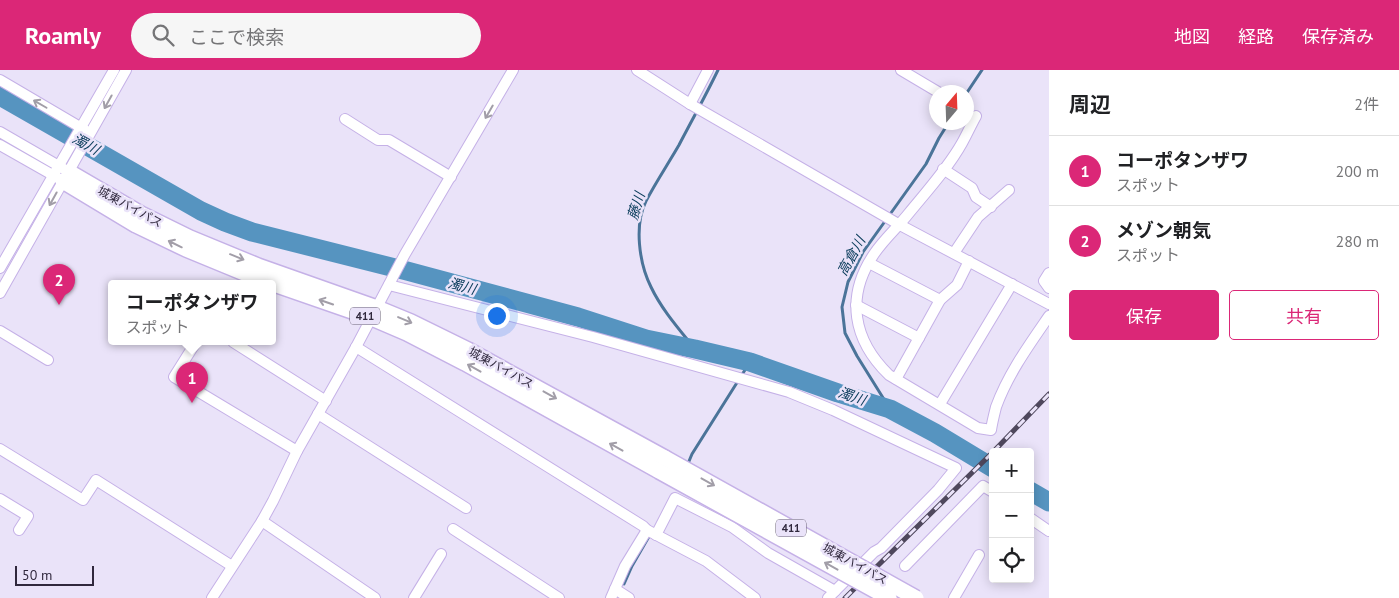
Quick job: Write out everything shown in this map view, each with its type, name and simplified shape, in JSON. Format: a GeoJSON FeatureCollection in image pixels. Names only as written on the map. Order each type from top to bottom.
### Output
{"type":"FeatureCollection","features":[{"type":"Feature","properties":{"kind":"highway","name":"城東バイパス"},"geometry":{"type":"LineString","coordinates":[[61,174],[190,238],[375,313],[411,322],[468,350],[889,598]]}},
{"type":"Feature","properties":{"kind":"highway","name":"城東バイパス"},"geometry":{"type":"LineString","coordinates":[[662,464],[916,598]]}},
{"type":"Feature","properties":{"kind":"street"},"geometry":{"type":"LineString","coordinates":[[0,293],[61,174],[67,151],[114,70]]}},
{"type":"Feature","properties":{"kind":"street"},"geometry":{"type":"LineString","coordinates":[[0,268],[61,174],[77,156],[126,70]]}},
{"type":"Feature","properties":{"kind":"street"},"geometry":{"type":"LineString","coordinates":[[212,598],[262,521],[284,481],[297,451],[356,348],[405,254],[513,70]]}},
{"type":"Feature","properties":{"kind":"street"},"geometry":{"type":"LineString","coordinates":[[637,70],[691,105],[897,223],[1012,284],[1048,300]]}},
{"type":"Feature","properties":{"kind":"street"},"geometry":{"type":"LineString","coordinates":[[691,105],[708,70]]}},
{"type":"Feature","properties":{"kind":"street"},"geometry":{"type":"LineString","coordinates":[[901,70],[929,87]]}},
{"type":"Feature","properties":{"kind":"street"},"geometry":{"type":"LineString","coordinates":[[0,80],[90,133]]}},
{"type":"Feature","properties":{"kind":"street"},"geometry":{"type":"LineString","coordinates":[[976,116],[962,144],[943,170],[897,223],[874,255],[859,286],[856,305],[857,321],[863,340],[889,375],[978,428],[990,430],[996,407],[1022,356],[1049,316]]}},
{"type":"Feature","properties":{"kind":"street"},"geometry":{"type":"LineString","coordinates":[[345,119],[378,140],[390,140],[450,177]]}},
{"type":"Feature","properties":{"kind":"street"},"geometry":{"type":"LineString","coordinates":[[0,132],[61,174]]}},
{"type":"Feature","properties":{"kind":"street"},"geometry":{"type":"LineString","coordinates":[[0,145],[61,174]]}},
{"type":"Feature","properties":{"kind":"street"},"geometry":{"type":"LineString","coordinates":[[943,170],[972,188],[976,197],[991,206]]}},
{"type":"Feature","properties":{"kind":"street"},"geometry":{"type":"LineString","coordinates":[[954,254],[978,217],[1009,190]]}},
{"type":"Feature","properties":{"kind":"street"},"geometry":{"type":"LineString","coordinates":[[896,379],[940,300],[957,285],[969,261]]}},
{"type":"Feature","properties":{"kind":"street"},"geometry":{"type":"LineString","coordinates":[[870,263],[940,300]]}},
{"type":"Feature","properties":{"kind":"street"},"geometry":{"type":"LineString","coordinates":[[1049,273],[1044,280],[1049,288]]}},
{"type":"Feature","properties":{"kind":"street"},"geometry":{"type":"LineString","coordinates":[[940,404],[1012,284]]}},
{"type":"Feature","properties":{"kind":"street"},"geometry":{"type":"LineString","coordinates":[[389,285],[593,337],[788,392],[833,410],[956,468],[907,522],[831,594],[732,527],[675,498],[652,533],[625,566],[613,593],[629,598]]}},
{"type":"Feature","properties":{"kind":"street"},"geometry":{"type":"LineString","coordinates":[[856,305],[919,338]]}},
{"type":"Feature","properties":{"kind":"street"},"geometry":{"type":"LineString","coordinates":[[0,331],[48,360]]}},
{"type":"Feature","properties":{"kind":"street"},"geometry":{"type":"LineString","coordinates":[[194,345],[174,377],[297,451]]}},
{"type":"Feature","properties":{"kind":"street"},"geometry":{"type":"LineString","coordinates":[[238,345],[326,400]]}},
{"type":"Feature","properties":{"kind":"street"},"geometry":{"type":"LineString","coordinates":[[356,348],[652,533],[706,561],[755,598]]}},
{"type":"Feature","properties":{"kind":"street"},"geometry":{"type":"LineString","coordinates":[[318,414],[466,508]]}},
{"type":"Feature","properties":{"kind":"street"},"geometry":{"type":"LineString","coordinates":[[0,449],[83,500],[96,480],[232,566]]}},
{"type":"Feature","properties":{"kind":"street"},"geometry":{"type":"LineString","coordinates":[[905,566],[983,486],[989,490]]}},
{"type":"Feature","properties":{"kind":"street"},"geometry":{"type":"LineString","coordinates":[[0,499],[28,516],[19,530]]}},
{"type":"Feature","properties":{"kind":"street"},"geometry":{"type":"LineString","coordinates":[[262,521],[374,598]]}},
{"type":"Feature","properties":{"kind":"street"},"geometry":{"type":"LineString","coordinates":[[1034,521],[1049,531]]}},
{"type":"Feature","properties":{"kind":"street"},"geometry":{"type":"LineString","coordinates":[[453,529],[559,598]]}},
{"type":"Feature","properties":{"kind":"street"},"geometry":{"type":"LineString","coordinates":[[414,598],[441,554]]}},
{"type":"Feature","properties":{"kind":"street"},"geometry":{"type":"LineString","coordinates":[[957,597],[979,555]]}},
{"type":"Feature","properties":{"kind":"waterway","name":"藤川"},"geometry":{"type":"LineString","coordinates":[[695,349],[655,295],[643,267],[639,232],[642,211],[646,201],[679,145],[718,70]]}},
{"type":"Feature","properties":{"kind":"waterway","name":"高倉川"},"geometry":{"type":"LineString","coordinates":[[972,85],[982,70]]}},
{"type":"Feature","properties":{"kind":"waterway","name":"濁川"},"geometry":{"type":"LineString","coordinates":[[0,96],[201,211],[225,222],[252,232],[578,317],[646,339],[750,362],[890,409],[989,466]]}},
{"type":"Feature","properties":{"kind":"waterway","name":"高倉川"},"geometry":{"type":"LineString","coordinates":[[890,409],[845,333],[842,307],[848,282],[863,252],[926,164],[944,130]]}},
{"type":"Feature","properties":{"kind":"waterway"},"geometry":{"type":"LineString","coordinates":[[687,466],[692,454],[750,362]]}},
{"type":"Feature","properties":{"kind":"waterway","name":"濁川"},"geometry":{"type":"LineString","coordinates":[[1033,493],[1049,502]]}},
{"type":"Feature","properties":{"kind":"waterway"},"geometry":{"type":"LineString","coordinates":[[624,584],[651,533]]}},
{"type":"Feature","properties":{"kind":"railway"},"geometry":{"type":"LineString","coordinates":[[997,448],[1049,394]]}},
{"type":"Feature","properties":{"kind":"railway"},"geometry":{"type":"LineString","coordinates":[[845,598],[989,456]]}},
{"type":"Feature","properties":{"kind":"place","name":"メゾン朝気"},"geometry":{"type":"Point","coordinates":[59,305]}},
{"type":"Feature","properties":{"kind":"place","name":"コーポタンザワ"},"geometry":{"type":"Point","coordinates":[192,403]}}]}
